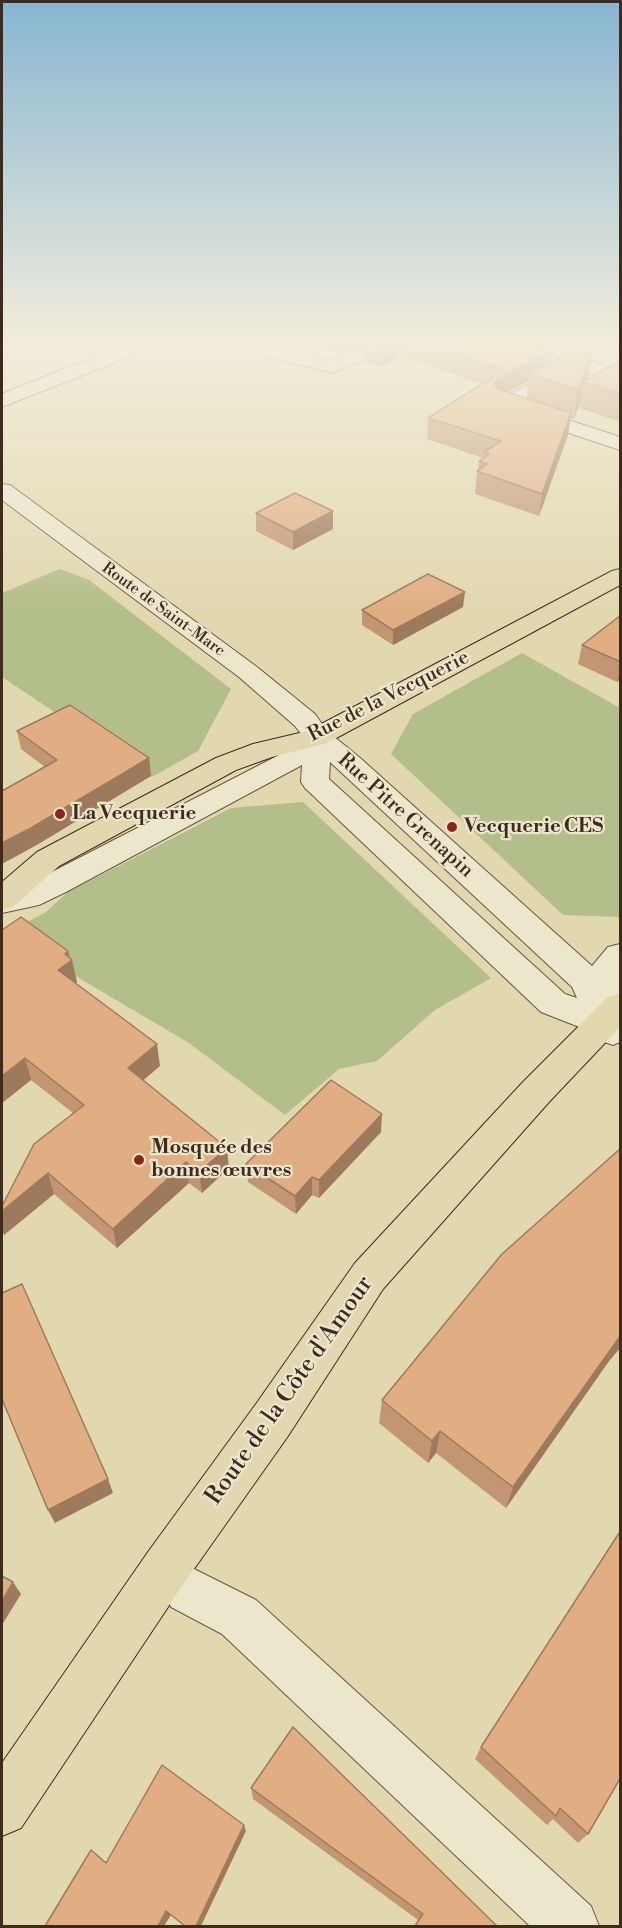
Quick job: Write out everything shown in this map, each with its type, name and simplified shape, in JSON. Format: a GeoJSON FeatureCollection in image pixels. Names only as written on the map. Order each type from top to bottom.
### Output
{"type":"FeatureCollection","features":[{"type":"Feature","properties":{"kind":"main road","name":"Rue de la Vecquerie"},"geometry":{"type":"LineString","coordinates":[[317,737],[621,576]]}},
{"type":"Feature","properties":{"kind":"main road","name":"Route de la Côte d'Amour"},"geometry":{"type":"LineString","coordinates":[[2,1809],[165,1569],[272,1420],[369,1276],[536,1092],[615,1022]]}},
{"type":"Feature","properties":{"kind":"street"},"geometry":{"type":"LineString","coordinates":[[582,431],[621,444]]}},
{"type":"Feature","properties":{"kind":"street","name":"Route de Saint-Marc"},"geometry":{"type":"LineString","coordinates":[[2,490],[248,672],[305,720],[317,737]]}},
{"type":"Feature","properties":{"kind":"street"},"geometry":{"type":"LineString","coordinates":[[2,900],[28,897],[55,884],[288,761],[317,737]]}},
{"type":"Feature","properties":{"kind":"street","name":"Rue Pitre Grenapin"},"geometry":{"type":"LineString","coordinates":[[317,737],[315,782],[553,1003],[615,1022]]}},
{"type":"Feature","properties":{"kind":"street"},"geometry":{"type":"LineString","coordinates":[[615,1022],[606,970],[621,956]]}},
{"type":"Feature","properties":{"kind":"street"},"geometry":{"type":"LineString","coordinates":[[188,1590],[239,1617],[571,1926]]}},
{"type":"Feature","properties":{"kind":"green space"},"geometry":{"type":"Polygon","coordinates":[[[60,569],[89,580],[231,689],[198,751],[152,777],[2,677],[2,593],[60,569]]]}},
{"type":"Feature","properties":{"kind":"green space"},"geometry":{"type":"Polygon","coordinates":[[[522,653],[620,708],[620,917],[563,915],[391,754],[413,714],[522,653]]]}},
{"type":"Feature","properties":{"kind":"green space"},"geometry":{"type":"Polygon","coordinates":[[[303,802],[491,978],[435,1010],[377,1061],[339,1069],[285,1115],[189,1043],[72,974],[16,928],[46,912],[68,892],[231,808],[303,802]]]}},
{"type":"Feature","properties":{"kind":"building"},"geometry":{"type":"Polygon","coordinates":[[[469,431],[565,431],[542,494],[477,471],[487,464],[479,461],[489,454],[484,452],[501,441],[469,431]]]}},
{"type":"Feature","properties":{"kind":"building"},"geometry":{"type":"Polygon","coordinates":[[[295,493],[333,511],[293,532],[256,513],[295,493]]]}},
{"type":"Feature","properties":{"kind":"building"},"geometry":{"type":"Polygon","coordinates":[[[428,574],[465,592],[393,630],[362,610],[428,574]]]}},
{"type":"Feature","properties":{"kind":"building"},"geometry":{"type":"Polygon","coordinates":[[[621,615],[621,662],[582,645],[621,615]]]}},
{"type":"Feature","properties":{"kind":"building"},"geometry":{"type":"Polygon","coordinates":[[[70,705],[149,758],[2,843],[2,791],[57,760],[17,731],[70,705]]]}},
{"type":"Feature","properties":{"kind":"building"},"geometry":{"type":"Polygon","coordinates":[[[21,917],[68,951],[65,954],[72,960],[58,970],[157,1044],[128,1068],[227,1148],[199,1172],[186,1162],[113,1229],[48,1173],[2,1211],[2,1206],[34,1144],[84,1105],[25,1058],[2,1076],[2,930],[21,917]]]}},
{"type":"Feature","properties":{"kind":"building"},"geometry":{"type":"Polygon","coordinates":[[[331,1080],[382,1114],[319,1180],[312,1177],[295,1196],[246,1164],[331,1080]]]}},
{"type":"Feature","properties":{"kind":"building"},"geometry":{"type":"Polygon","coordinates":[[[621,1148],[621,1335],[513,1487],[440,1431],[432,1441],[382,1400],[502,1254],[621,1148]]]}},
{"type":"Feature","properties":{"kind":"building"},"geometry":{"type":"Polygon","coordinates":[[[22,1284],[108,1479],[48,1510],[2,1399],[2,1293],[22,1284]]]}},
{"type":"Feature","properties":{"kind":"building"},"geometry":{"type":"Polygon","coordinates":[[[621,1530],[621,1777],[588,1834],[560,1808],[556,1816],[481,1747],[621,1530]]]}},
{"type":"Feature","properties":{"kind":"building"},"geometry":{"type":"Polygon","coordinates":[[[2,1576],[13,1582],[2,1601],[2,1576]]]}},
{"type":"Feature","properties":{"kind":"building"},"geometry":{"type":"Polygon","coordinates":[[[293,1727],[497,1926],[415,1926],[423,1914],[251,1788],[293,1727]]]}},
{"type":"Feature","properties":{"kind":"building"},"geometry":{"type":"Polygon","coordinates":[[[162,1765],[244,1825],[196,1926],[185,1926],[166,1911],[158,1926],[45,1926],[91,1850],[106,1863],[162,1765]]]}},
{"type":"Feature","properties":{"kind":"place","name":"La Vecquerie"},"geometry":{"type":"Point","coordinates":[60,814]}},
{"type":"Feature","properties":{"kind":"place","name":"Vecquerie CES"},"geometry":{"type":"Point","coordinates":[452,827]}},
{"type":"Feature","properties":{"kind":"place","name":"Mosquée des bonnes œuvres"},"geometry":{"type":"Point","coordinates":[139,1160]}}]}
